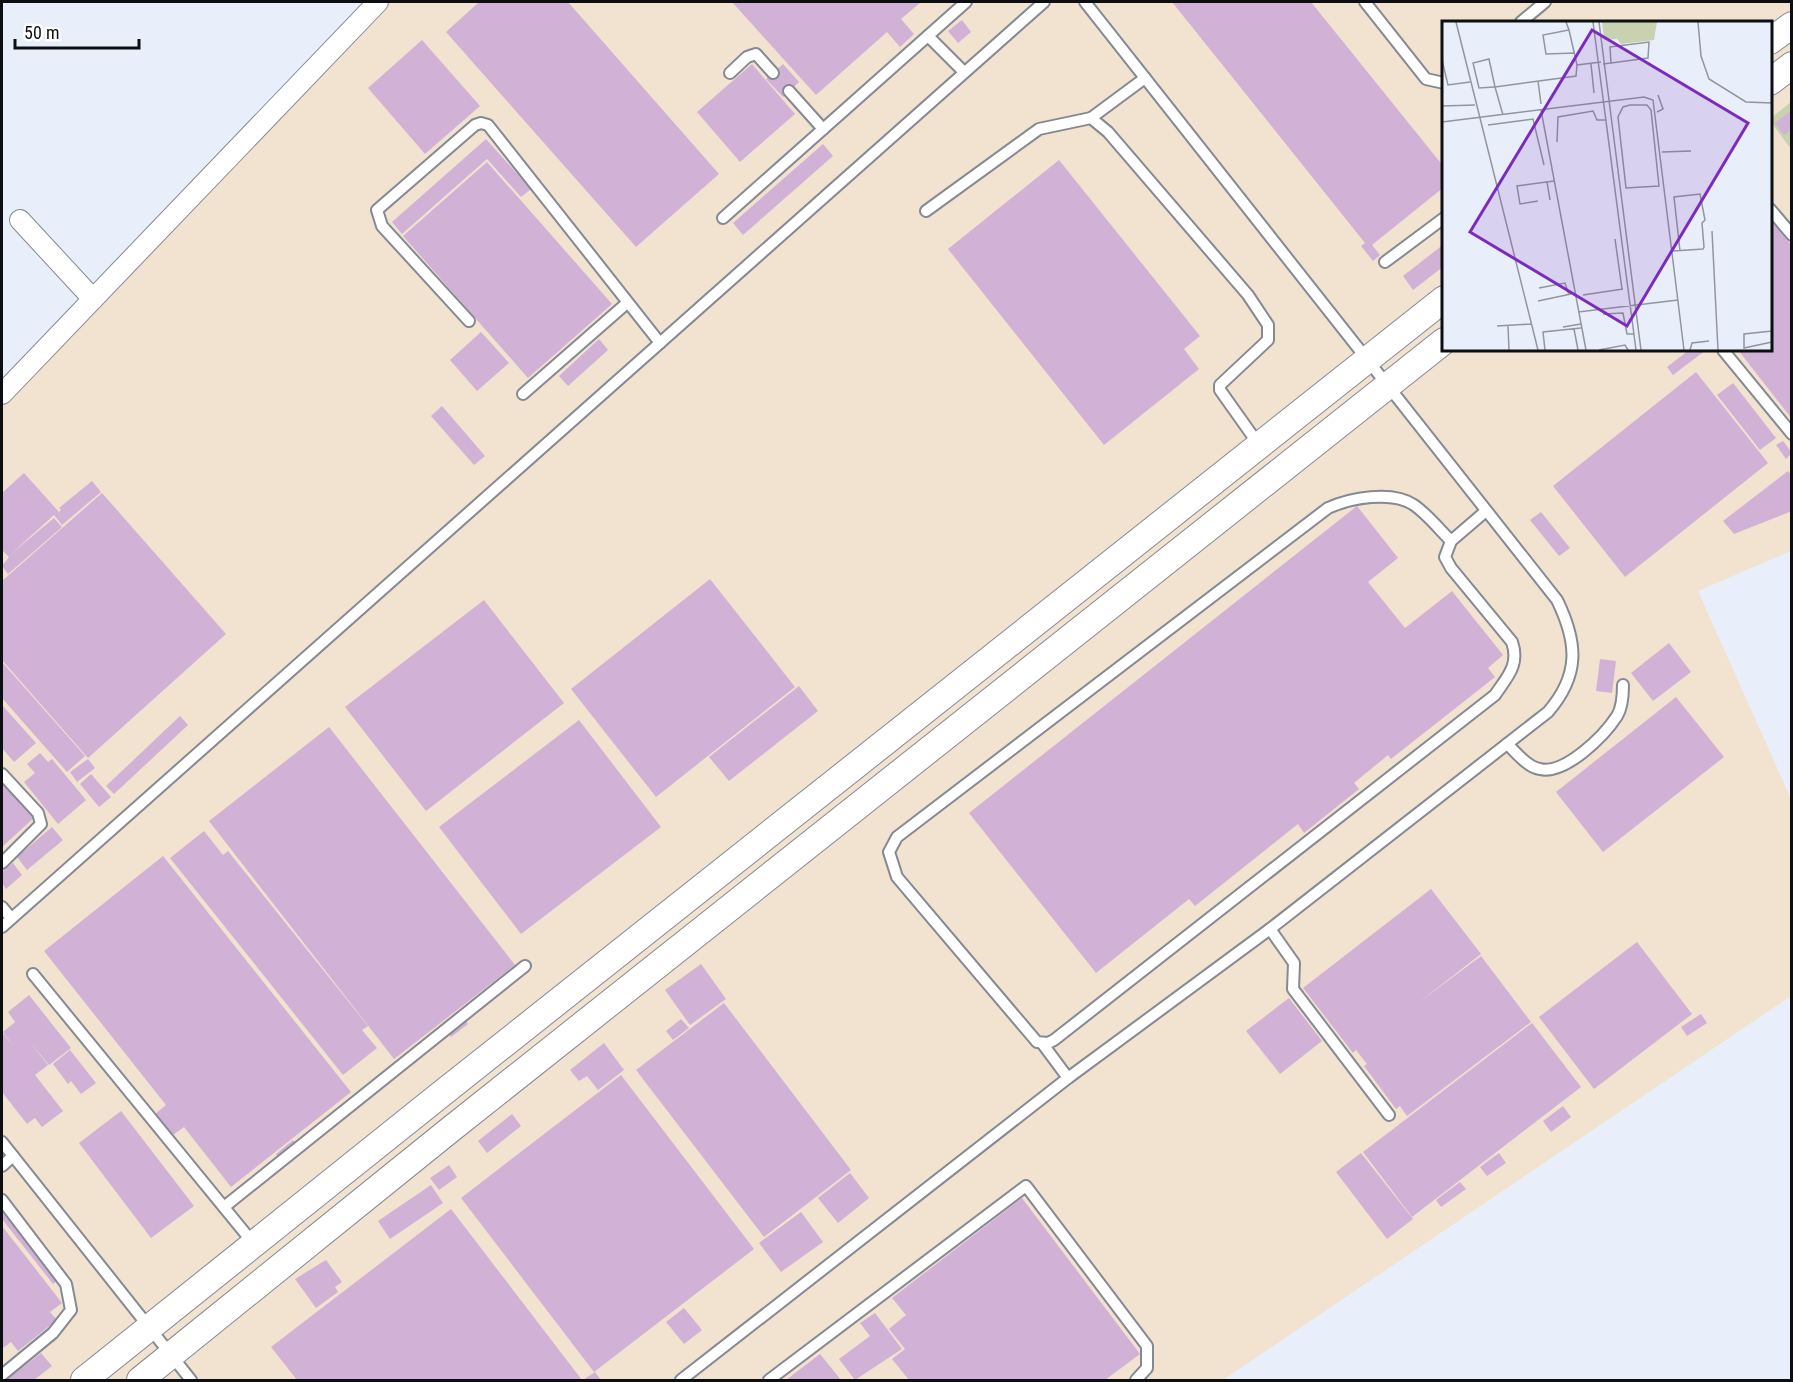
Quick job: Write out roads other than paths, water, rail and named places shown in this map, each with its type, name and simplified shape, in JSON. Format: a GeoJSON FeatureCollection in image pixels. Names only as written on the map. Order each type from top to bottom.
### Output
{"type":"FeatureCollection","features":[{"type":"Feature","properties":{"kind":"street"},"geometry":{"type":"LineString","coordinates":[[2,394],[378,2]]}},
{"type":"Feature","properties":{"kind":"street"},"geometry":{"type":"LineString","coordinates":[[1772,39],[1791,25]]}},
{"type":"Feature","properties":{"kind":"street"},"geometry":{"type":"LineString","coordinates":[[1772,80],[1791,65]]}},
{"type":"Feature","properties":{"kind":"street"},"geometry":{"type":"LineString","coordinates":[[20,220],[93,299]]}},
{"type":"Feature","properties":{"kind":"street"},"geometry":{"type":"LineString","coordinates":[[84,1380],[1442,300]]}},
{"type":"Feature","properties":{"kind":"street"},"geometry":{"type":"LineString","coordinates":[[140,1380],[451,1129],[757,889],[1442,342]]}},
{"type":"Feature","properties":{"kind":"street"},"geometry":{"type":"LineString","coordinates":[[735,861],[757,889]]}},
{"type":"Feature","properties":{"kind":"lane"},"geometry":{"type":"LineString","coordinates":[[723,218],[966,2]]}},
{"type":"Feature","properties":{"kind":"lane"},"geometry":{"type":"LineString","coordinates":[[2,927],[1044,2]]}},
{"type":"Feature","properties":{"kind":"lane"},"geometry":{"type":"LineString","coordinates":[[681,1380],[1068,1078],[1270,929],[1508,744],[1557,702],[1572,670],[1569,623],[1557,600],[1085,2]]}},
{"type":"Feature","properties":{"kind":"lane"},"geometry":{"type":"LineString","coordinates":[[1365,2],[1426,79],[1442,83]]}},
{"type":"Feature","properties":{"kind":"lane"},"geometry":{"type":"LineString","coordinates":[[1522,21],[1545,2]]}},
{"type":"Feature","properties":{"kind":"lane"},"geometry":{"type":"LineString","coordinates":[[928,36],[964,72]]}},
{"type":"Feature","properties":{"kind":"lane"},"geometry":{"type":"LineString","coordinates":[[730,73],[747,57],[756,54],[773,73]]}},
{"type":"Feature","properties":{"kind":"lane"},"geometry":{"type":"LineString","coordinates":[[926,210],[1039,129],[1091,118],[1145,78]]}},
{"type":"Feature","properties":{"kind":"lane"},"geometry":{"type":"LineString","coordinates":[[789,91],[823,129]]}},
{"type":"Feature","properties":{"kind":"lane"},"geometry":{"type":"LineString","coordinates":[[1091,118],[1108,132],[1248,295],[1268,325],[1268,340],[1220,385],[1220,390],[1259,445]]}},
{"type":"Feature","properties":{"kind":"lane"},"geometry":{"type":"LineString","coordinates":[[469,321],[382,226],[377,210],[475,125],[481,123],[489,124],[660,343]]}},
{"type":"Feature","properties":{"kind":"lane"},"geometry":{"type":"LineString","coordinates":[[1772,211],[1791,235]]}},
{"type":"Feature","properties":{"kind":"lane"},"geometry":{"type":"LineString","coordinates":[[1386,262],[1442,219]]}},
{"type":"Feature","properties":{"kind":"lane"},"geometry":{"type":"LineString","coordinates":[[523,394],[627,303]]}},
{"type":"Feature","properties":{"kind":"lane"},"geometry":{"type":"LineString","coordinates":[[1724,351],[1791,434]]}},
{"type":"Feature","properties":{"kind":"lane"},"geometry":{"type":"LineString","coordinates":[[1068,1078],[1042,1043],[1030,1035],[897,877],[889,852],[897,837],[1328,508],[1344,500],[1368,496],[1412,504],[1451,540]]}},
{"type":"Feature","properties":{"kind":"lane"},"geometry":{"type":"LineString","coordinates":[[1042,1043],[1054,1040],[1495,695],[1515,665],[1516,653],[1512,642],[1451,568],[1445,557],[1451,540],[1486,511]]}},
{"type":"Feature","properties":{"kind":"lane"},"geometry":{"type":"LineString","coordinates":[[1508,744],[1528,764],[1539,770],[1552,769],[1588,750],[1618,715],[1623,685]]}},
{"type":"Feature","properties":{"kind":"lane"},"geometry":{"type":"LineString","coordinates":[[2,774],[38,813],[41,824],[2,863]]}},
{"type":"Feature","properties":{"kind":"lane"},"geometry":{"type":"LineString","coordinates":[[2,907],[11,918]]}},
{"type":"Feature","properties":{"kind":"lane"},"geometry":{"type":"LineString","coordinates":[[1270,929],[1294,963],[1293,989],[1389,1115]]}},
{"type":"Feature","properties":{"kind":"lane"},"geometry":{"type":"LineString","coordinates":[[224,1207],[525,966]]}},
{"type":"Feature","properties":{"kind":"lane"},"geometry":{"type":"LineString","coordinates":[[33,974],[255,1244]]}},
{"type":"Feature","properties":{"kind":"lane"},"geometry":{"type":"LineString","coordinates":[[2,1142],[190,1380]]}},
{"type":"Feature","properties":{"kind":"lane"},"geometry":{"type":"LineString","coordinates":[[2,1166],[13,1156]]}},
{"type":"Feature","properties":{"kind":"lane"},"geometry":{"type":"LineString","coordinates":[[769,1380],[1026,1186],[1147,1346],[1147,1368],[1136,1380]]}},
{"type":"Feature","properties":{"kind":"lane"},"geometry":{"type":"LineString","coordinates":[[2,1200],[66,1284],[71,1310],[53,1333],[2,1375]]}}]}
